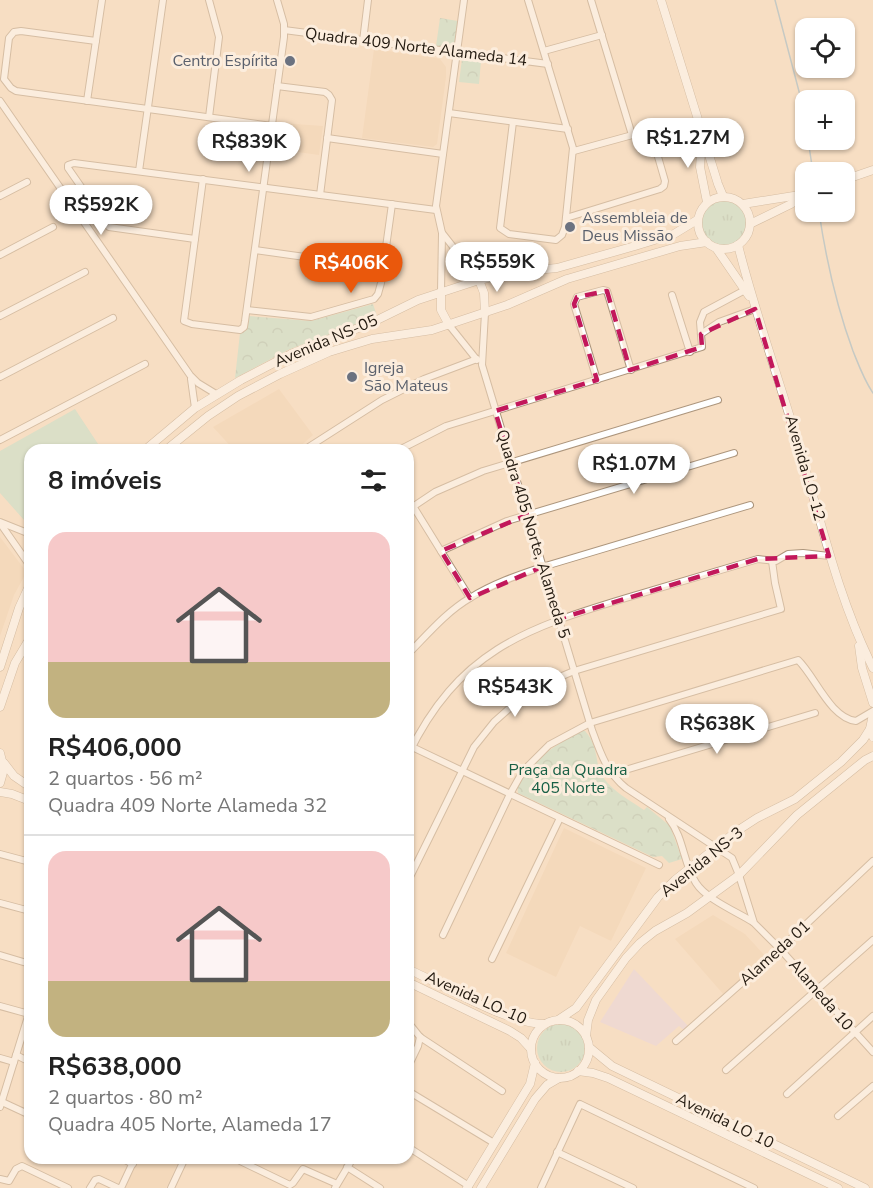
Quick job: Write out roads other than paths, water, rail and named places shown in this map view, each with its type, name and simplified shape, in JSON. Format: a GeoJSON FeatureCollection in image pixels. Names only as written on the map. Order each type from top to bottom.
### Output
{"type":"FeatureCollection","features":[{"type":"Feature","properties":{"kind":"street"},"geometry":{"type":"LineString","coordinates":[[87,101],[102,0]]}},
{"type":"Feature","properties":{"kind":"street"},"geometry":{"type":"LineString","coordinates":[[139,171],[163,0]]}},
{"type":"Feature","properties":{"kind":"street"},"geometry":{"type":"LineString","coordinates":[[209,0],[219,37],[209,117]]}},
{"type":"Feature","properties":{"kind":"street"},"geometry":{"type":"LineString","coordinates":[[203,179],[184,321],[235,330],[243,328],[247,310],[272,126],[284,30],[277,0]]}},
{"type":"Feature","properties":{"kind":"street"},"geometry":{"type":"LineString","coordinates":[[363,41],[368,0]]}},
{"type":"Feature","properties":{"kind":"street"},"geometry":{"type":"LineString","coordinates":[[464,0],[436,210],[442,233],[441,310],[449,325],[482,365]]}},
{"type":"Feature","properties":{"kind":"street"},"geometry":{"type":"LineString","coordinates":[[513,122],[499,224],[502,231],[508,234],[552,240],[560,237],[564,231],[574,151],[528,0]]}},
{"type":"Feature","properties":{"kind":"street"},"geometry":{"type":"LineString","coordinates":[[591,0],[632,135]]}},
{"type":"Feature","properties":{"kind":"street"},"geometry":{"type":"LineString","coordinates":[[661,0],[723,196]]}},
{"type":"Feature","properties":{"kind":"street","name":"Quadra 409 Norte Alameda 14"},"geometry":{"type":"LineString","coordinates":[[284,30],[548,64]]}},
{"type":"Feature","properties":{"kind":"street"},"geometry":{"type":"LineString","coordinates":[[96,41],[21,31],[13,33],[9,38],[4,76],[11,88],[16,91],[272,126]]}},
{"type":"Feature","properties":{"kind":"street"},"geometry":{"type":"LineString","coordinates":[[544,51],[602,35]]}},
{"type":"Feature","properties":{"kind":"street"},"geometry":{"type":"LineString","coordinates":[[277,86],[325,92],[332,100],[320,195]]}},
{"type":"Feature","properties":{"kind":"street"},"geometry":{"type":"LineString","coordinates":[[0,101],[190,375],[216,394]]}},
{"type":"Feature","properties":{"kind":"street"},"geometry":{"type":"LineString","coordinates":[[449,113],[568,129]]}},
{"type":"Feature","properties":{"kind":"street"},"geometry":{"type":"LineString","coordinates":[[566,218],[664,186],[664,177],[649,132],[644,131],[574,151]]}},
{"type":"Feature","properties":{"kind":"street"},"geometry":{"type":"LineString","coordinates":[[702,133],[700,167],[707,202]]}},
{"type":"Feature","properties":{"kind":"street"},"geometry":{"type":"LineString","coordinates":[[327,138],[443,154]]}},
{"type":"Feature","properties":{"kind":"street"},"geometry":{"type":"LineString","coordinates":[[195,239],[109,227],[68,168],[69,164],[436,210]]}},
{"type":"Feature","properties":{"kind":"street"},"geometry":{"type":"LineString","coordinates":[[855,176],[873,170]]}},
{"type":"Feature","properties":{"kind":"street"},"geometry":{"type":"LineString","coordinates":[[0,196],[27,182]]}},
{"type":"Feature","properties":{"kind":"street"},"geometry":{"type":"LineString","coordinates":[[723,196],[743,204],[750,224],[744,239],[738,245],[724,249],[716,248],[707,242],[699,231],[697,220],[707,202],[723,196]]}},
{"type":"Feature","properties":{"kind":"street"},"geometry":{"type":"LineString","coordinates":[[743,204],[795,197]]}},
{"type":"Feature","properties":{"kind":"street"},"geometry":{"type":"LineString","coordinates":[[750,224],[795,201]]}},
{"type":"Feature","properties":{"kind":"street"},"geometry":{"type":"LineString","coordinates":[[247,310],[311,317],[370,301],[380,289],[392,204]]}},
{"type":"Feature","properties":{"kind":"street","name":"Avenida NS-05"},"geometry":{"type":"LineString","coordinates":[[152,444],[195,408],[216,394],[291,354],[370,323],[418,300],[479,280],[514,272],[557,268],[674,234],[697,220]]}},
{"type":"Feature","properties":{"kind":"street"},"geometry":{"type":"LineString","coordinates":[[0,255],[53,227]]}},
{"type":"Feature","properties":{"kind":"street"},"geometry":{"type":"LineString","coordinates":[[442,233],[479,280],[484,293],[482,365]]}},
{"type":"Feature","properties":{"kind":"street","name":"Avenida NS-05"},"geometry":{"type":"LineString","coordinates":[[174,444],[224,405],[280,374],[315,358],[364,341],[421,333],[449,325],[485,313],[567,279],[680,246],[707,242]]}},
{"type":"Feature","properties":{"kind":"street","name":"Avenida LO-12"},"geometry":{"type":"LineString","coordinates":[[738,245],[751,298],[791,417],[829,556],[858,639],[873,668]]}},
{"type":"Feature","properties":{"kind":"street","name":"Avenida LO-12"},"geometry":{"type":"LineString","coordinates":[[716,248],[751,298]]}},
{"type":"Feature","properties":{"kind":"street"},"geometry":{"type":"LineString","coordinates":[[255,250],[383,268]]}},
{"type":"Feature","properties":{"kind":"street"},"geometry":{"type":"LineString","coordinates":[[0,316],[85,272]]}},
{"type":"Feature","properties":{"kind":"street"},"geometry":{"type":"LineString","coordinates":[[411,444],[447,426],[702,347],[700,322],[704,312],[745,290]]}},
{"type":"Feature","properties":{"kind":"street"},"geometry":{"type":"LineString","coordinates":[[597,380],[574,304],[577,297],[607,291],[631,370]]}},
{"type":"Feature","properties":{"kind":"street"},"geometry":{"type":"LineString","coordinates":[[672,295],[690,352]]}},
{"type":"Feature","properties":{"kind":"street"},"geometry":{"type":"LineString","coordinates":[[701,334],[719,322],[755,309]]}},
{"type":"Feature","properties":{"kind":"street"},"geometry":{"type":"LineString","coordinates":[[0,377],[113,318]]}},
{"type":"Feature","properties":{"kind":"street"},"geometry":{"type":"LineString","coordinates":[[313,444],[382,400],[424,379],[477,359]]}},
{"type":"Feature","properties":{"kind":"street"},"geometry":{"type":"LineString","coordinates":[[0,440],[145,364]]}},
{"type":"Feature","properties":{"kind":"street","name":"Quadra 405 Norte, Alameda 5"},"geometry":{"type":"LineString","coordinates":[[482,365],[542,567],[602,756],[612,774],[626,788],[732,858],[739,875]]}},
{"type":"Feature","properties":{"kind":"street"},"geometry":{"type":"LineString","coordinates":[[190,375],[194,387],[195,408]]}},
{"type":"Feature","properties":{"kind":"street"},"geometry":{"type":"LineString","coordinates":[[414,505],[435,492],[483,471],[718,400]]}},
{"type":"Feature","properties":{"kind":"street"},"geometry":{"type":"LineString","coordinates":[[441,551],[483,531],[527,515],[734,453]]}},
{"type":"Feature","properties":{"kind":"street"},"geometry":{"type":"LineString","coordinates":[[414,648],[431,630],[470,598],[513,577],[750,504]]}},
{"type":"Feature","properties":{"kind":"street"},"geometry":{"type":"LineString","coordinates":[[414,514],[441,551],[470,598]]}},
{"type":"Feature","properties":{"kind":"street"},"geometry":{"type":"LineString","coordinates":[[0,522],[24,532]]}},
{"type":"Feature","properties":{"kind":"street"},"geometry":{"type":"LineString","coordinates":[[0,522],[24,557]]}},
{"type":"Feature","properties":{"kind":"street"},"geometry":{"type":"LineString","coordinates":[[414,740],[437,704],[475,665],[508,642],[558,618],[758,559],[777,561],[788,554],[829,556]]}},
{"type":"Feature","properties":{"kind":"street"},"geometry":{"type":"LineString","coordinates":[[414,869],[478,741],[504,712],[536,688],[574,671],[781,609],[772,561]]}},
{"type":"Feature","properties":{"kind":"street"},"geometry":{"type":"LineString","coordinates":[[0,667],[24,597]]}},
{"type":"Feature","properties":{"kind":"street","name":"Avenida LO-12"},"geometry":{"type":"LineString","coordinates":[[858,639],[862,668],[873,703]]}},
{"type":"Feature","properties":{"kind":"street"},"geometry":{"type":"LineString","coordinates":[[0,707],[15,663],[24,648]]}},
{"type":"Feature","properties":{"kind":"street"},"geometry":{"type":"LineString","coordinates":[[443,934],[510,794],[526,768],[542,751],[562,736],[590,723],[798,660],[824,697],[847,718],[856,721],[873,713],[872,733]]}},
{"type":"Feature","properties":{"kind":"street"},"geometry":{"type":"LineString","coordinates":[[612,774],[815,712]]}},
{"type":"Feature","properties":{"kind":"street","name":"Avenida NS-3"},"geometry":{"type":"LineString","coordinates":[[544,1024],[558,1020],[576,1008],[657,897],[675,880],[757,818],[795,799],[841,762],[872,733]]}},
{"type":"Feature","properties":{"kind":"street"},"geometry":{"type":"LineString","coordinates":[[414,748],[659,865]]}},
{"type":"Feature","properties":{"kind":"street"},"geometry":{"type":"LineString","coordinates":[[0,753],[14,776],[24,783]]}},
{"type":"Feature","properties":{"kind":"street","name":"Avenida NS-3"},"geometry":{"type":"LineString","coordinates":[[589,1047],[586,1036],[592,1009],[626,958],[648,936],[681,917],[739,875],[797,815],[873,756]]}},
{"type":"Feature","properties":{"kind":"street"},"geometry":{"type":"LineString","coordinates":[[0,783],[4,763]]}},
{"type":"Feature","properties":{"kind":"street"},"geometry":{"type":"LineString","coordinates":[[0,792],[24,799]]}},
{"type":"Feature","properties":{"kind":"street","name":"Quadra 405 Norte, Alameda 5"},"geometry":{"type":"LineString","coordinates":[[665,814],[677,831],[697,885],[710,896],[754,923]]}},
{"type":"Feature","properties":{"kind":"street"},"geometry":{"type":"LineString","coordinates":[[492,959],[560,818]]}},
{"type":"Feature","properties":{"kind":"street"},"geometry":{"type":"LineString","coordinates":[[0,854],[24,860]]}},
{"type":"Feature","properties":{"kind":"street","name":"Alameda 01"},"geometry":{"type":"LineString","coordinates":[[676,1041],[780,949],[873,861]]}},
{"type":"Feature","properties":{"kind":"street","name":"Alameda 10"},"geometry":{"type":"LineString","coordinates":[[739,875],[754,923],[873,1052]]}},
{"type":"Feature","properties":{"kind":"street"},"geometry":{"type":"LineString","coordinates":[[0,903],[24,909]]}},
{"type":"Feature","properties":{"kind":"street"},"geometry":{"type":"LineString","coordinates":[[726,1070],[873,940]]}},
{"type":"Feature","properties":{"kind":"street"},"geometry":{"type":"LineString","coordinates":[[0,955],[24,962]]}},
{"type":"Feature","properties":{"kind":"street","name":"Avenida LO-10"},"geometry":{"type":"LineString","coordinates":[[414,972],[503,1014],[523,1021],[544,1024]]}},
{"type":"Feature","properties":{"kind":"street","name":"Avenida LO-10"},"geometry":{"type":"LineString","coordinates":[[414,985],[510,1031],[521,1038],[531,1049]]}},
{"type":"Feature","properties":{"kind":"street"},"geometry":{"type":"LineString","coordinates":[[0,1006],[24,1011]]}},
{"type":"Feature","properties":{"kind":"street"},"geometry":{"type":"LineString","coordinates":[[787,1094],[873,1016]]}},
{"type":"Feature","properties":{"kind":"street"},"geometry":{"type":"LineString","coordinates":[[558,1020],[575,1024],[586,1036]]}},
{"type":"Feature","properties":{"kind":"street"},"geometry":{"type":"LineString","coordinates":[[414,1151],[468,1187],[530,1084],[535,1064],[531,1049],[534,1035],[544,1024]]}},
{"type":"Feature","properties":{"kind":"street"},"geometry":{"type":"LineString","coordinates":[[414,1030],[420,1037],[502,1091]]}},
{"type":"Feature","properties":{"kind":"street"},"geometry":{"type":"LineString","coordinates":[[24,1037],[1,1099],[24,1112]]}},
{"type":"Feature","properties":{"kind":"street"},"geometry":{"type":"LineString","coordinates":[[414,1054],[420,1037]]}},
{"type":"Feature","properties":{"kind":"street"},"geometry":{"type":"LineString","coordinates":[[535,1064],[546,1074],[568,1076],[578,1071],[586,1060],[589,1047]]}},
{"type":"Feature","properties":{"kind":"street","name":"Avenida LO 10"},"geometry":{"type":"LineString","coordinates":[[589,1047],[610,1065],[865,1188]]}},
{"type":"Feature","properties":{"kind":"street"},"geometry":{"type":"LineString","coordinates":[[0,1058],[24,1060]]}},
{"type":"Feature","properties":{"kind":"street","name":"Avenida LO 10"},"geometry":{"type":"LineString","coordinates":[[578,1071],[608,1078],[838,1188]]}},
{"type":"Feature","properties":{"kind":"street"},"geometry":{"type":"LineString","coordinates":[[481,1188],[536,1099],[547,1085],[560,1077]]}},
{"type":"Feature","properties":{"kind":"street"},"geometry":{"type":"LineString","coordinates":[[838,1116],[873,1086]]}},
{"type":"Feature","properties":{"kind":"street"},"geometry":{"type":"LineString","coordinates":[[414,1095],[494,1143]]}},
{"type":"Feature","properties":{"kind":"street"},"geometry":{"type":"LineString","coordinates":[[541,1188],[580,1104],[754,1188]]}},
{"type":"Feature","properties":{"kind":"street"},"geometry":{"type":"LineString","coordinates":[[558,1152],[633,1188]]}},
{"type":"Feature","properties":{"kind":"street"},"geometry":{"type":"LineString","coordinates":[[90,1188],[95,1180],[99,1179],[119,1188],[132,1164]]}},
{"type":"Feature","properties":{"kind":"street"},"geometry":{"type":"LineString","coordinates":[[174,1187],[182,1164]]}},
{"type":"Feature","properties":{"kind":"street"},"geometry":{"type":"LineString","coordinates":[[246,1164],[290,1185],[303,1169],[336,1186],[348,1164]]}},
{"type":"Feature","properties":{"kind":"street"},"geometry":{"type":"LineString","coordinates":[[0,1179],[9,1181],[18,1167],[22,1166],[68,1188]]}},
{"type":"Feature","properties":{"kind":"street"},"geometry":{"type":"LineString","coordinates":[[347,1167],[380,1188]]}},
{"type":"Feature","properties":{"kind":"waterway"},"geometry":{"type":"LineString","coordinates":[[775,0],[799,90]]}},
{"type":"Feature","properties":{"kind":"waterway"},"geometry":{"type":"LineString","coordinates":[[810,150],[811,162]]}},
{"type":"Feature","properties":{"kind":"waterway"},"geometry":{"type":"LineString","coordinates":[[821,222],[828,265],[842,316],[853,351],[873,393]]}},
{"type":"Feature","properties":{"kind":"place","name":"Centro Espírita"},"geometry":{"type":"Point","coordinates":[290,61]}},
{"type":"Feature","properties":{"kind":"place","name":"Assembleia de Deus Missão"},"geometry":{"type":"Point","coordinates":[570,227]}},
{"type":"Feature","properties":{"kind":"place","name":"Igreja São Mateus"},"geometry":{"type":"Point","coordinates":[352,377]}},
{"type":"Feature","properties":{"kind":"park label","name":"Praça da Quadra 405 Norte"},"geometry":{"type":"Point","coordinates":[568,779]}}]}
